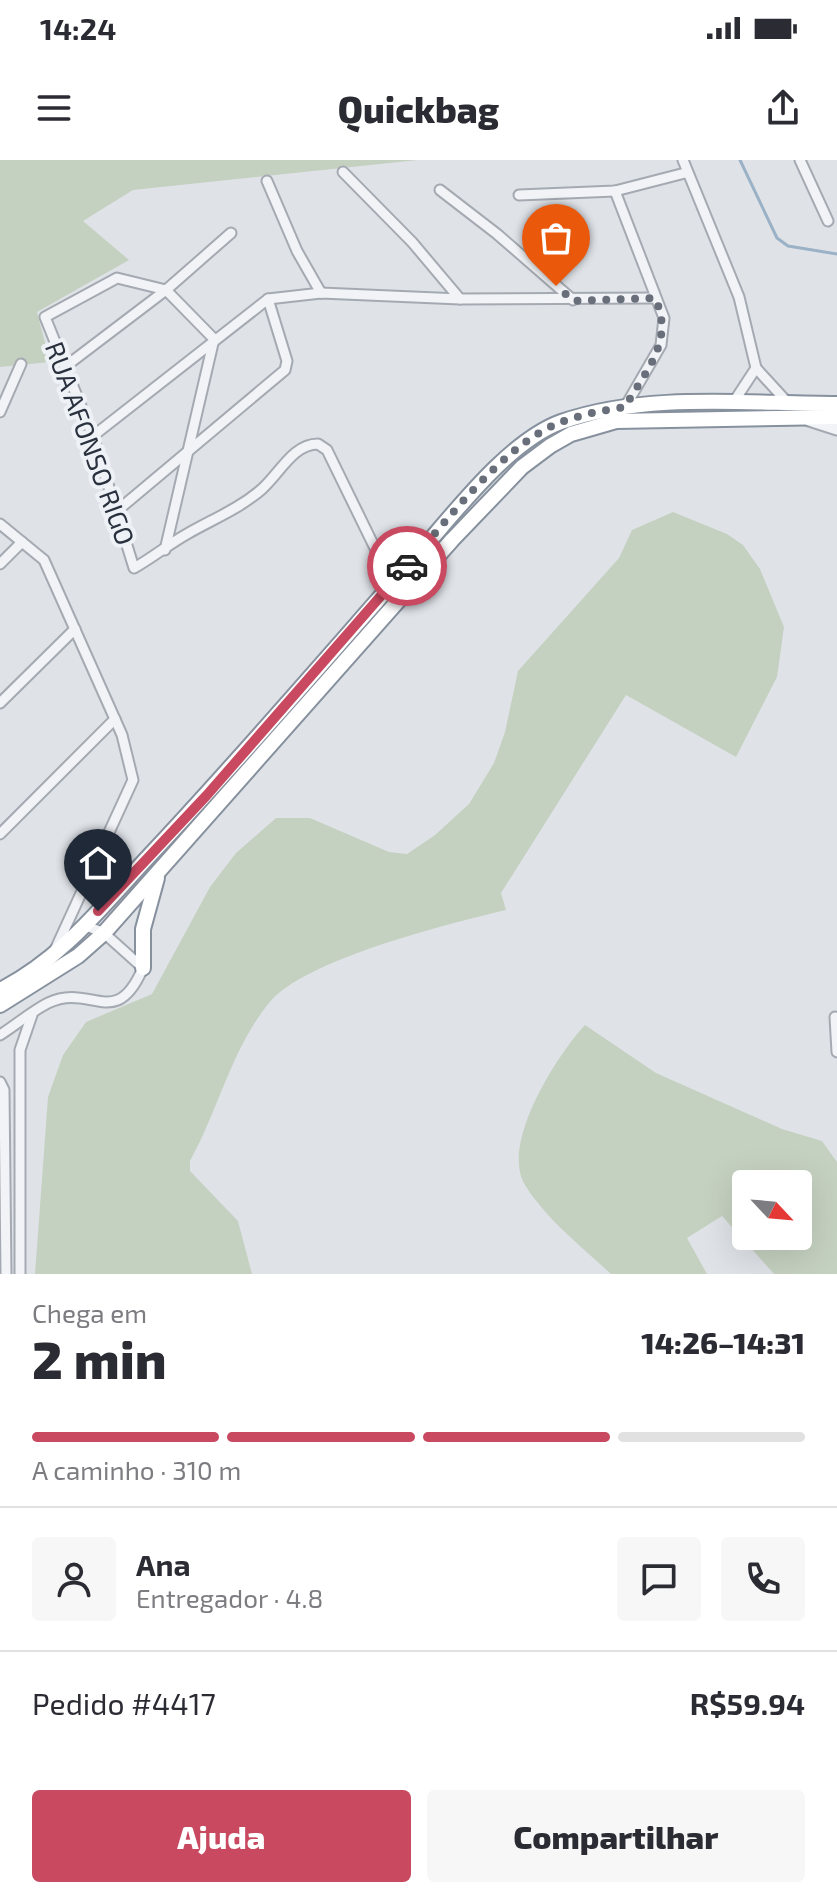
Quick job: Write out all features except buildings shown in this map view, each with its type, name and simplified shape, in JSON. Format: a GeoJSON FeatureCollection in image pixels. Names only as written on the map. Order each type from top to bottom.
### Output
{"type":"FeatureCollection","features":[{"type":"Feature","properties":{"kind":"highway"},"geometry":{"type":"LineString","coordinates":[[0,990],[51,960],[207,795],[441,528],[510,457],[538,434],[559,423],[625,407],[733,403],[837,417]]}},
{"type":"Feature","properties":{"kind":"highway"},"geometry":{"type":"LineString","coordinates":[[0,1005],[54,973],[104,933],[452,540],[522,467],[571,434],[616,421],[792,410],[837,404]]}},
{"type":"Feature","properties":{"kind":"highway"},"geometry":{"type":"LineString","coordinates":[[441,528],[452,540]]}},
{"type":"Feature","properties":{"kind":"highway"},"geometry":{"type":"LineString","coordinates":[[322,662],[335,674]]}},
{"type":"Feature","properties":{"kind":"highway"},"geometry":{"type":"LineString","coordinates":[[201,823],[207,795]]}},
{"type":"Feature","properties":{"kind":"highway"},"geometry":{"type":"LineString","coordinates":[[143,968],[143,929],[158,873]]}},
{"type":"Feature","properties":{"kind":"street"},"geometry":{"type":"LineString","coordinates":[[683,160],[685,173],[739,297],[756,368],[792,410],[837,429]]}},
{"type":"Feature","properties":{"kind":"street"},"geometry":{"type":"LineString","coordinates":[[800,160],[828,221]]}},
{"type":"Feature","properties":{"kind":"street"},"geometry":{"type":"LineString","coordinates":[[343,172],[412,242],[460,299]]}},
{"type":"Feature","properties":{"kind":"street"},"geometry":{"type":"LineString","coordinates":[[519,195],[615,191],[685,173]]}},
{"type":"Feature","properties":{"kind":"street"},"geometry":{"type":"LineString","coordinates":[[267,181],[297,251],[321,293]]}},
{"type":"Feature","properties":{"kind":"street"},"geometry":{"type":"LineString","coordinates":[[440,190],[497,234],[574,301]]}},
{"type":"Feature","properties":{"kind":"street"},"geometry":{"type":"LineString","coordinates":[[615,191],[664,318],[661,345],[625,407]]}},
{"type":"Feature","properties":{"kind":"street"},"geometry":{"type":"LineString","coordinates":[[66,366],[166,290],[231,233]]}},
{"type":"Feature","properties":{"kind":"street","name":"RUA AFONSO RIGO"},"geometry":{"type":"LineString","coordinates":[[165,550],[134,568],[93,436],[45,317],[117,278],[166,290]]}},
{"type":"Feature","properties":{"kind":"street"},"geometry":{"type":"LineString","coordinates":[[166,290],[214,339]]}},
{"type":"Feature","properties":{"kind":"street"},"geometry":{"type":"LineString","coordinates":[[93,436],[268,299],[321,293],[574,301],[655,298]]}},
{"type":"Feature","properties":{"kind":"street"},"geometry":{"type":"LineString","coordinates":[[118,510],[285,370],[287,361],[268,299]]}},
{"type":"Feature","properties":{"kind":"street"},"geometry":{"type":"LineString","coordinates":[[165,550],[214,339]]}},
{"type":"Feature","properties":{"kind":"street"},"geometry":{"type":"LineString","coordinates":[[1,409],[21,364]]}},
{"type":"Feature","properties":{"kind":"street"},"geometry":{"type":"LineString","coordinates":[[733,403],[756,368]]}},
{"type":"Feature","properties":{"kind":"street"},"geometry":{"type":"LineString","coordinates":[[165,550],[184,535],[240,507],[264,487],[301,446],[318,444],[327,450],[392,583]]}},
{"type":"Feature","properties":{"kind":"street"},"geometry":{"type":"LineString","coordinates":[[0,524],[44,560],[115,719],[133,780],[51,960]]}},
{"type":"Feature","properties":{"kind":"street"},"geometry":{"type":"LineString","coordinates":[[0,564],[22,542]]}},
{"type":"Feature","properties":{"kind":"street"},"geometry":{"type":"LineString","coordinates":[[0,703],[75,629]]}},
{"type":"Feature","properties":{"kind":"street"},"geometry":{"type":"LineString","coordinates":[[0,834],[115,719]]}},
{"type":"Feature","properties":{"kind":"street"},"geometry":{"type":"LineString","coordinates":[[0,1035],[48,1003],[65,999],[106,1004],[124,999],[134,988],[143,968],[104,933],[84,925]]}},
{"type":"Feature","properties":{"kind":"street"},"geometry":{"type":"LineString","coordinates":[[20,1274],[20,1050],[32,1015]]}},
{"type":"Feature","properties":{"kind":"street"},"geometry":{"type":"LineString","coordinates":[[835,1017],[837,1052]]}},
{"type":"Feature","properties":{"kind":"street"},"geometry":{"type":"LineString","coordinates":[[0,1082],[4,1090],[6,1274]]}},
{"type":"Feature","properties":{"kind":"green space"},"geometry":{"type":"Polygon","coordinates":[[[0,160],[418,160],[133,190],[83,221],[129,260],[37,312],[50,362],[0,367],[0,160]]]}},
{"type":"Feature","properties":{"kind":"green space"},"geometry":{"type":"Polygon","coordinates":[[[673,512],[727,534],[743,545],[760,569],[784,627],[777,677],[736,757],[626,695],[501,893],[506,910],[415,934],[345,958],[287,987],[269,1003],[235,1060],[190,1161],[190,1171],[238,1221],[252,1274],[35,1274],[48,1097],[63,1055],[86,1022],[152,994],[210,887],[236,853],[276,818],[310,818],[389,852],[407,854],[435,835],[469,804],[494,763],[505,732],[518,671],[619,558],[632,530],[673,512]]]}},
{"type":"Feature","properties":{"kind":"green space"},"geometry":{"type":"Polygon","coordinates":[[[585,1025],[656,1073],[782,1129],[822,1141],[837,1162],[837,1274],[774,1274],[752,1250],[812,1250],[812,1170],[732,1170],[732,1227],[722,1216],[687,1238],[707,1274],[611,1274],[543,1209],[525,1185],[519,1168],[526,1124],[560,1057],[585,1025]]]}},
{"type":"Feature","properties":{"kind":"waterway"},"geometry":{"type":"LineString","coordinates":[[740,160],[777,238],[788,246],[837,254]]}},
{"type":"Feature","properties":{"kind":"way so far"},"geometry":{"type":"LineString","coordinates":[[407,566],[478,488],[538,434],[559,423],[625,407],[661,345],[664,318],[655,298],[574,301],[556,286]]}},
{"type":"Feature","properties":{"kind":"route"},"geometry":{"type":"LineString","coordinates":[[98,911],[207,795],[407,566]]}}]}
